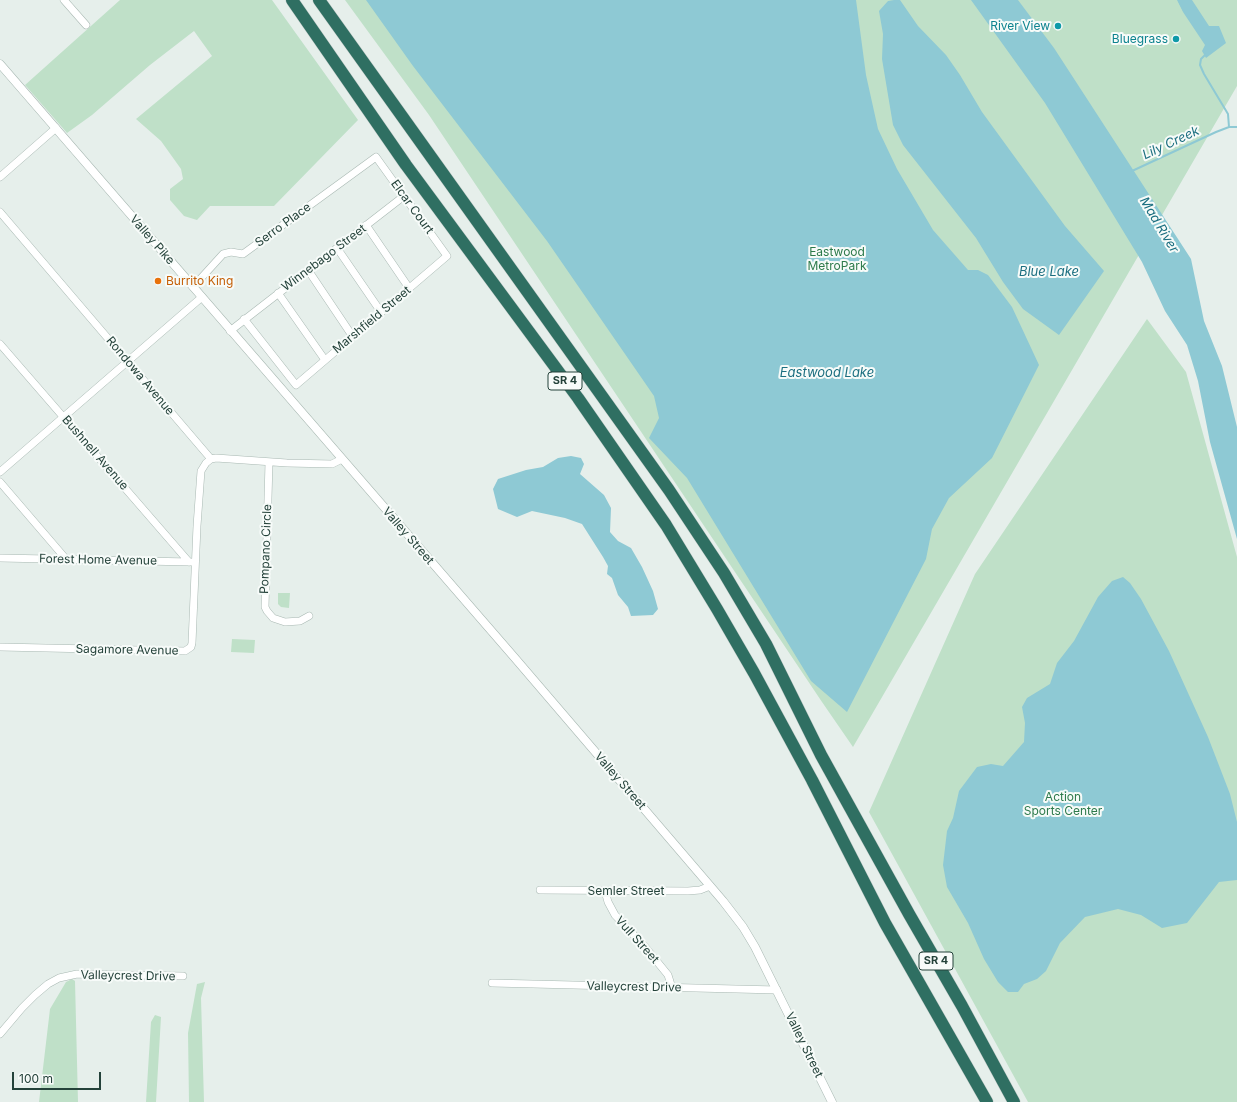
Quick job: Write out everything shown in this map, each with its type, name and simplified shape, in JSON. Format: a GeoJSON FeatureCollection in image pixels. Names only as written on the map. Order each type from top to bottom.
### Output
{"type":"FeatureCollection","features":[{"type":"Feature","properties":{"kind":"highway","name":"SR 4"},"geometry":{"type":"LineString","coordinates":[[292,0],[406,165],[578,398],[666,525],[754,673],[812,780],[885,923],[987,1102]]}},
{"type":"Feature","properties":{"kind":"highway","name":"SR 4"},"geometry":{"type":"LineString","coordinates":[[319,0],[669,490],[724,573],[766,644],[821,754],[1014,1102]]}},
{"type":"Feature","properties":{"kind":"street"},"geometry":{"type":"LineString","coordinates":[[64,0],[86,25]]}},
{"type":"Feature","properties":{"kind":"street","name":"Valley Pike"},"geometry":{"type":"LineString","coordinates":[[0,64],[367,488]]}},
{"type":"Feature","properties":{"kind":"street"},"geometry":{"type":"LineString","coordinates":[[0,177],[56,128]]}},
{"type":"Feature","properties":{"kind":"street","name":"Serro Place"},"geometry":{"type":"LineString","coordinates":[[193,287],[223,254],[231,252],[243,254],[376,158]]}},
{"type":"Feature","properties":{"kind":"street","name":"Elcar Court"},"geometry":{"type":"LineString","coordinates":[[376,158],[447,256]]}},
{"type":"Feature","properties":{"kind":"street","name":"Winnebago Street"},"geometry":{"type":"LineString","coordinates":[[230,331],[404,196]]}},
{"type":"Feature","properties":{"kind":"street","name":"Rondowa Avenue"},"geometry":{"type":"LineString","coordinates":[[0,212],[211,459]]}},
{"type":"Feature","properties":{"kind":"street"},"geometry":{"type":"LineString","coordinates":[[366,225],[410,288]]}},
{"type":"Feature","properties":{"kind":"street"},"geometry":{"type":"LineString","coordinates":[[337,248],[381,312]]}},
{"type":"Feature","properties":{"kind":"street","name":"Marshfield Street"},"geometry":{"type":"LineString","coordinates":[[244,319],[296,385],[447,256]]}},
{"type":"Feature","properties":{"kind":"street"},"geometry":{"type":"LineString","coordinates":[[308,270],[353,337]]}},
{"type":"Feature","properties":{"kind":"street"},"geometry":{"type":"LineString","coordinates":[[278,293],[325,360]]}},
{"type":"Feature","properties":{"kind":"street"},"geometry":{"type":"LineString","coordinates":[[0,472],[202,297]]}},
{"type":"Feature","properties":{"kind":"street","name":"Bushnell Avenue"},"geometry":{"type":"LineString","coordinates":[[0,344],[192,562]]}},
{"type":"Feature","properties":{"kind":"street"},"geometry":{"type":"LineString","coordinates":[[192,562],[201,471],[206,463],[211,459],[222,458],[268,462],[332,464],[342,459]]}},
{"type":"Feature","properties":{"kind":"street","name":"Pompano Circle"},"geometry":{"type":"LineString","coordinates":[[268,462],[265,606],[273,618],[285,622],[300,622],[309,616]]}},
{"type":"Feature","properties":{"kind":"street"},"geometry":{"type":"LineString","coordinates":[[0,482],[66,559]]}},
{"type":"Feature","properties":{"kind":"street","name":"Valley Street"},"geometry":{"type":"LineString","coordinates":[[367,488],[514,657],[710,886],[733,915],[751,939],[832,1102]]}},
{"type":"Feature","properties":{"kind":"street","name":"Forest Home Avenue"},"geometry":{"type":"LineString","coordinates":[[0,558],[192,562]]}},
{"type":"Feature","properties":{"kind":"street","name":"Sagamore Avenue"},"geometry":{"type":"LineString","coordinates":[[0,647],[185,651],[191,646],[192,643],[192,562]]}},
{"type":"Feature","properties":{"kind":"street","name":"Semler Street"},"geometry":{"type":"LineString","coordinates":[[540,890],[688,891],[700,890],[710,886]]}},
{"type":"Feature","properties":{"kind":"street","name":"Vull Street"},"geometry":{"type":"LineString","coordinates":[[605,891],[608,902],[615,915],[664,970],[670,980],[672,988]]}},
{"type":"Feature","properties":{"kind":"street","name":"Valleycrest Drive"},"geometry":{"type":"LineString","coordinates":[[0,1034],[35,995],[53,980],[59,978],[77,974],[183,976]]}},
{"type":"Feature","properties":{"kind":"street","name":"Valleycrest Drive"},"geometry":{"type":"LineString","coordinates":[[492,983],[777,990]]}},
{"type":"Feature","properties":{"kind":"green space"},"geometry":{"type":"Polygon","coordinates":[[[120,0],[272,0],[358,120],[274,206],[210,206],[197,220],[184,216],[170,200],[170,189],[183,179],[181,169],[161,141],[136,119],[212,56],[194,31],[150,65],[92,115],[67,133],[25,85],[120,0]]]}},
{"type":"Feature","properties":{"kind":"green space","name":"Eastwood Lake"},"geometry":{"type":"Polygon","coordinates":[[[345,0],[1237,0],[1237,86],[853,747],[429,115],[345,0]]]}},
{"type":"Feature","properties":{"kind":"green space","name":"Action Sports Center"},"geometry":{"type":"Polygon","coordinates":[[[1147,319],[1186,372],[1237,557],[1237,1102],[1028,1102],[869,812],[975,574],[1147,319]]]}},
{"type":"Feature","properties":{"kind":"green space"},"geometry":{"type":"Polygon","coordinates":[[[278,593],[290,593],[289,608],[281,607],[278,604],[278,593]]]}},
{"type":"Feature","properties":{"kind":"green space"},"geometry":{"type":"Polygon","coordinates":[[[232,639],[255,640],[254,653],[231,652],[232,639]]]}},
{"type":"Feature","properties":{"kind":"green space"},"geometry":{"type":"Polygon","coordinates":[[[72,979],[75,981],[78,1102],[39,1102],[50,1009],[66,982],[72,979]]]}},
{"type":"Feature","properties":{"kind":"green space"},"geometry":{"type":"Polygon","coordinates":[[[205,982],[201,998],[204,1102],[189,1102],[188,1033],[197,984],[205,982]]]}},
{"type":"Feature","properties":{"kind":"green space"},"geometry":{"type":"Polygon","coordinates":[[[155,1015],[161,1017],[156,1102],[146,1102],[151,1022],[155,1015]]]}},
{"type":"Feature","properties":{"kind":"water","name":"Eastwood Lake"},"geometry":{"type":"Polygon","coordinates":[[[366,0],[856,0],[866,75],[878,129],[897,169],[933,230],[968,270],[978,270],[988,275],[1012,307],[1039,365],[992,458],[949,498],[932,529],[926,559],[847,712],[811,681],[687,478],[649,438],[659,418],[654,396],[547,241],[413,66],[366,0]]]}},
{"type":"Feature","properties":{"kind":"water","name":"Blue Lake"},"geometry":{"type":"Polygon","coordinates":[[[900,0],[918,26],[946,55],[982,112],[1065,226],[1104,271],[1059,335],[1023,309],[1003,282],[976,238],[903,145],[893,125],[882,59],[883,34],[879,11],[888,1],[900,0]]]}},
{"type":"Feature","properties":{"kind":"water","name":"Mad River"},"geometry":{"type":"Polygon","coordinates":[[[971,0],[1018,0],[1054,48],[1191,259],[1204,321],[1222,366],[1237,427],[1237,539],[1210,442],[1198,381],[1187,345],[1165,311],[1142,262],[1045,103],[971,0]]]}},
{"type":"Feature","properties":{"kind":"water"},"geometry":{"type":"Polygon","coordinates":[[[1177,0],[1192,0],[1209,26],[1219,26],[1226,43],[1206,58],[1202,51],[1205,45],[1183,12],[1177,0]]]}},
{"type":"Feature","properties":{"kind":"water"},"geometry":{"type":"Polygon","coordinates":[[[571,456],[581,458],[584,464],[580,474],[604,495],[611,508],[610,532],[618,541],[631,548],[642,567],[653,591],[658,609],[653,615],[631,616],[628,607],[618,595],[612,578],[607,574],[608,566],[582,524],[565,518],[532,511],[517,517],[498,509],[493,489],[498,479],[526,470],[543,467],[558,458],[571,456]]]}},
{"type":"Feature","properties":{"kind":"water"},"geometry":{"type":"Polygon","coordinates":[[[1123,577],[1130,583],[1141,599],[1169,651],[1208,737],[1230,794],[1237,822],[1237,880],[1219,882],[1187,923],[1162,928],[1141,915],[1118,909],[1085,917],[1060,943],[1046,971],[1037,979],[1024,984],[1018,992],[1008,992],[998,982],[984,959],[968,923],[947,887],[943,865],[947,831],[953,818],[959,791],[977,767],[991,764],[1003,766],[1024,742],[1025,723],[1022,707],[1027,698],[1050,684],[1057,663],[1074,641],[1098,597],[1112,581],[1123,577]]]}},
{"type":"Feature","properties":{"kind":"waterway"},"geometry":{"type":"LineString","coordinates":[[1206,54],[1201,59],[1200,65],[1228,114],[1229,127]]}},
{"type":"Feature","properties":{"kind":"waterway","name":"Lily Creek"},"geometry":{"type":"LineString","coordinates":[[1132,171],[1216,132],[1229,127],[1237,127]]}},
{"type":"Feature","properties":{"kind":"place","name":"River View"},"geometry":{"type":"Point","coordinates":[1058,26]}},
{"type":"Feature","properties":{"kind":"place","name":"Bluegrass"},"geometry":{"type":"Point","coordinates":[1176,39]}},
{"type":"Feature","properties":{"kind":"place","name":"Burrito King"},"geometry":{"type":"Point","coordinates":[158,281]}},
{"type":"Feature","properties":{"kind":"park label","name":"Eastwood MetroPark"},"geometry":{"type":"Point","coordinates":[837,259]}}]}
